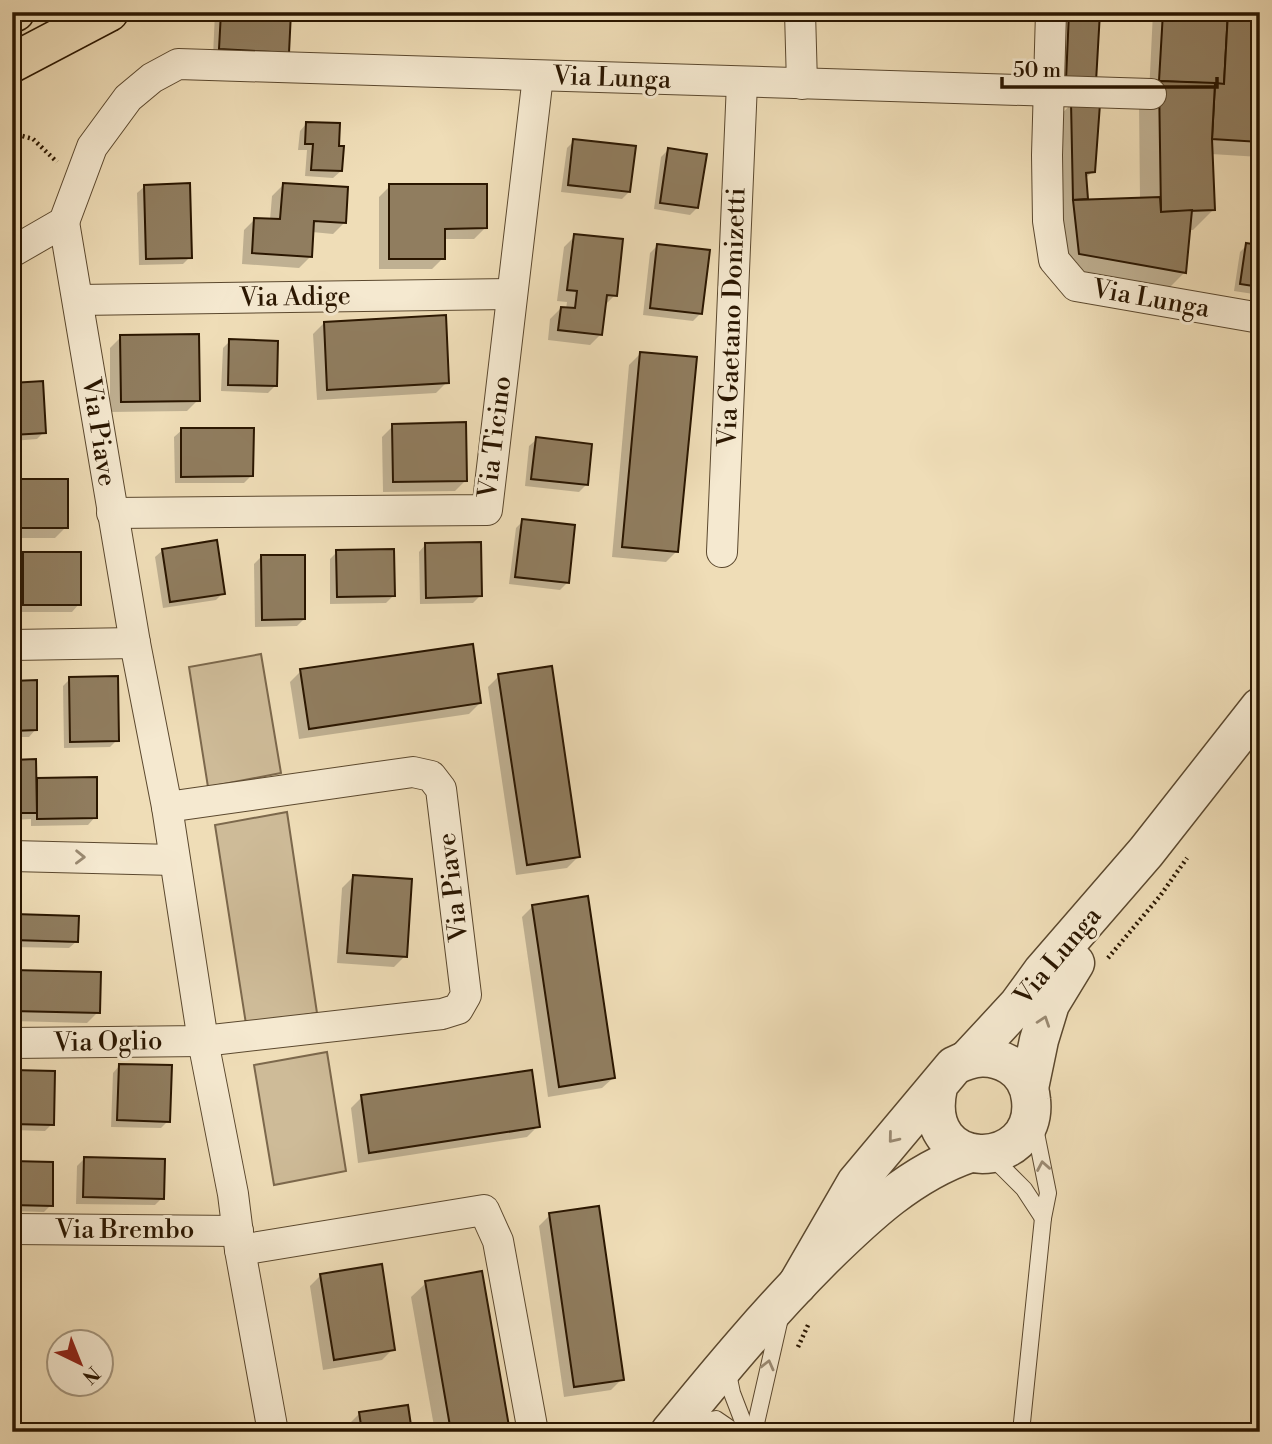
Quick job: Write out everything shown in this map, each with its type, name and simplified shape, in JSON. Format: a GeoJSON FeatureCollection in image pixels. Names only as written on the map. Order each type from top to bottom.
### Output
{"type":"FeatureCollection","features":[{"type":"Feature","properties":{"kind":"highway"},"geometry":{"type":"LineString","coordinates":[[12,63],[109,12]]}},
{"type":"Feature","properties":{"kind":"street"},"geometry":{"type":"LineString","coordinates":[[800,12],[802,84]]}},
{"type":"Feature","properties":{"kind":"street","name":"Via Lunga"},"geometry":{"type":"LineString","coordinates":[[1051,12],[1047,93],[1048,221],[1054,260],[1063,274],[1076,286],[1260,318]]}},
{"type":"Feature","properties":{"kind":"street","name":"Via Lunga"},"geometry":{"type":"LineString","coordinates":[[64,222],[92,148],[99,138],[128,98],[152,78],[178,64],[1047,93],[1150,94]]}},
{"type":"Feature","properties":{"kind":"street","name":"Via Ticino"},"geometry":{"type":"LineString","coordinates":[[113,513],[486,510],[538,76]]}},
{"type":"Feature","properties":{"kind":"street","name":"Via Gaetano Donizetti"},"geometry":{"type":"LineString","coordinates":[[722,552],[742,83]]}},
{"type":"Feature","properties":{"kind":"street"},"geometry":{"type":"LineString","coordinates":[[12,252],[64,222]]}},
{"type":"Feature","properties":{"kind":"street","name":"Via Piave"},"geometry":{"type":"LineString","coordinates":[[64,222],[135,643],[167,807],[203,1041],[233,1194],[273,1432]]}},
{"type":"Feature","properties":{"kind":"street","name":"Via Adige"},"geometry":{"type":"LineString","coordinates":[[78,300],[512,294]]}},
{"type":"Feature","properties":{"kind":"street"},"geometry":{"type":"LineString","coordinates":[[12,645],[135,643]]}},
{"type":"Feature","properties":{"kind":"street","name":"Via Lunga"},"geometry":{"type":"LineString","coordinates":[[968,1059],[1018,1005],[1042,972],[1146,852],[1260,707]]}},
{"type":"Feature","properties":{"kind":"street","name":"Via Piave"},"geometry":{"type":"LineString","coordinates":[[167,807],[413,772],[430,776],[441,789],[466,995],[458,1009],[442,1014],[203,1041]]}},
{"type":"Feature","properties":{"kind":"street","name":"Via Lunga"},"geometry":{"type":"LineString","coordinates":[[1030,1100],[1039,1040],[1050,1004],[1146,852]]}},
{"type":"Feature","properties":{"kind":"street"},"geometry":{"type":"LineString","coordinates":[[12,856],[174,860]]}},
{"type":"Feature","properties":{"kind":"street","name":"Via Oglio"},"geometry":{"type":"LineString","coordinates":[[12,1043],[203,1041]]}},
{"type":"Feature","properties":{"kind":"street"},"geometry":{"type":"LineString","coordinates":[[672,1430],[726,1363],[800,1297],[857,1225],[905,1185],[942,1162],[1008,1147],[1017,1141],[1028,1124],[1030,1100],[1023,1076],[1014,1067],[1000,1059],[984,1056],[968,1059],[954,1066],[856,1182],[800,1297]]}},
{"type":"Feature","properties":{"kind":"street"},"geometry":{"type":"LineString","coordinates":[[937,1087],[934,1102],[942,1133],[954,1145],[979,1154]]}},
{"type":"Feature","properties":{"kind":"street"},"geometry":{"type":"LineString","coordinates":[[239,1240],[484,1210],[498,1241],[533,1432]]}},
{"type":"Feature","properties":{"kind":"street","name":"Via Brembo"},"geometry":{"type":"LineString","coordinates":[[12,1230],[239,1240]]}},
{"type":"Feature","properties":{"kind":"lane"},"geometry":{"type":"LineString","coordinates":[[1022,1430],[1043,1218],[1048,1193],[1030,1100]]}},
{"type":"Feature","properties":{"kind":"lane"},"geometry":{"type":"LineString","coordinates":[[979,1154],[1024,1189],[1043,1218]]}},
{"type":"Feature","properties":{"kind":"lane"},"geometry":{"type":"LineString","coordinates":[[754,1432],[778,1323],[800,1297]]}},
{"type":"Feature","properties":{"kind":"lane"},"geometry":{"type":"LineString","coordinates":[[726,1363],[732,1394],[747,1432]]}},
{"type":"Feature","properties":{"kind":"lane"},"geometry":{"type":"LineString","coordinates":[[672,1430],[716,1419],[735,1432]]}},
{"type":"Feature","properties":{"kind":"path"},"geometry":{"type":"LineString","coordinates":[[1101,965],[1160,896],[1192,851]]}},
{"type":"Feature","properties":{"kind":"path"},"geometry":{"type":"LineString","coordinates":[[794,1355],[800,1297]]}},
{"type":"Feature","properties":{"kind":"shaded area"},"geometry":{"type":"Polygon","coordinates":[[[261,654],[281,773],[208,787],[189,667],[261,654]]]}},
{"type":"Feature","properties":{"kind":"shaded area"},"geometry":{"type":"Polygon","coordinates":[[[287,812],[317,1013],[246,1024],[215,825],[287,812]]]}},
{"type":"Feature","properties":{"kind":"shaded area"},"geometry":{"type":"Polygon","coordinates":[[[327,1052],[346,1171],[274,1185],[254,1065],[327,1052]]]}},
{"type":"Feature","properties":{"kind":"building"},"geometry":{"type":"Polygon","coordinates":[[[221,12],[291,12],[289,53],[219,49],[221,12]]]}},
{"type":"Feature","properties":{"kind":"building"},"geometry":{"type":"Polygon","coordinates":[[[1069,12],[1100,12],[1096,82],[1066,80],[1069,12]]]}},
{"type":"Feature","properties":{"kind":"building"},"geometry":{"type":"Polygon","coordinates":[[[1163,12],[1228,12],[1224,84],[1159,81],[1163,12]]]}},
{"type":"Feature","properties":{"kind":"building"},"geometry":{"type":"Polygon","coordinates":[[[1228,12],[1260,12],[1260,142],[1212,139],[1215,83],[1224,84],[1228,12]]]}},
{"type":"Feature","properties":{"kind":"building"},"geometry":{"type":"Polygon","coordinates":[[[1159,81],[1215,83],[1212,139],[1215,210],[1161,212],[1159,81]]]}},
{"type":"Feature","properties":{"kind":"building"},"geometry":{"type":"Polygon","coordinates":[[[1071,102],[1100,104],[1095,172],[1086,173],[1088,199],[1073,200],[1071,102]]]}},
{"type":"Feature","properties":{"kind":"building"},"geometry":{"type":"Polygon","coordinates":[[[306,122],[340,123],[339,146],[344,146],[342,171],[311,170],[313,144],[305,144],[306,122]]]}},
{"type":"Feature","properties":{"kind":"building"},"geometry":{"type":"Polygon","coordinates":[[[573,139],[636,146],[630,192],[568,185],[573,139]]]}},
{"type":"Feature","properties":{"kind":"building"},"geometry":{"type":"Polygon","coordinates":[[[668,148],[707,154],[698,208],[660,203],[668,148]]]}},
{"type":"Feature","properties":{"kind":"building"},"geometry":{"type":"Polygon","coordinates":[[[190,183],[192,258],[146,259],[144,185],[190,183]]]}},
{"type":"Feature","properties":{"kind":"building"},"geometry":{"type":"Polygon","coordinates":[[[283,183],[348,187],[346,223],[314,221],[312,257],[252,253],[254,218],[280,219],[283,183]]]}},
{"type":"Feature","properties":{"kind":"building"},"geometry":{"type":"Polygon","coordinates":[[[389,184],[487,184],[487,228],[445,229],[445,259],[389,259],[389,184]]]}},
{"type":"Feature","properties":{"kind":"building"},"geometry":{"type":"Polygon","coordinates":[[[1160,197],[1161,212],[1192,210],[1186,273],[1079,254],[1073,200],[1160,197]]]}},
{"type":"Feature","properties":{"kind":"building"},"geometry":{"type":"Polygon","coordinates":[[[574,234],[623,239],[617,296],[607,295],[602,335],[558,330],[561,307],[575,308],[577,291],[567,290],[574,234]]]}},
{"type":"Feature","properties":{"kind":"building"},"geometry":{"type":"Polygon","coordinates":[[[1246,243],[1260,245],[1260,287],[1240,284],[1246,243]]]}},
{"type":"Feature","properties":{"kind":"building"},"geometry":{"type":"Polygon","coordinates":[[[657,244],[710,250],[702,314],[650,308],[657,244]]]}},
{"type":"Feature","properties":{"kind":"building"},"geometry":{"type":"Polygon","coordinates":[[[446,315],[449,383],[327,390],[324,322],[446,315]]]}},
{"type":"Feature","properties":{"kind":"building"},"geometry":{"type":"Polygon","coordinates":[[[199,334],[200,401],[121,402],[120,335],[199,334]]]}},
{"type":"Feature","properties":{"kind":"building"},"geometry":{"type":"Polygon","coordinates":[[[229,339],[278,341],[277,386],[228,385],[229,339]]]}},
{"type":"Feature","properties":{"kind":"building"},"geometry":{"type":"Polygon","coordinates":[[[640,352],[697,357],[678,552],[622,547],[640,352]]]}},
{"type":"Feature","properties":{"kind":"building"},"geometry":{"type":"Polygon","coordinates":[[[43,381],[46,433],[12,435],[12,383],[43,381]]]}},
{"type":"Feature","properties":{"kind":"building"},"geometry":{"type":"Polygon","coordinates":[[[466,422],[467,481],[393,482],[392,424],[466,422]]]}},
{"type":"Feature","properties":{"kind":"building"},"geometry":{"type":"Polygon","coordinates":[[[181,428],[254,428],[253,476],[181,477],[181,428]]]}},
{"type":"Feature","properties":{"kind":"building"},"geometry":{"type":"Polygon","coordinates":[[[536,437],[592,444],[588,485],[531,479],[536,437]]]}},
{"type":"Feature","properties":{"kind":"building"},"geometry":{"type":"Polygon","coordinates":[[[12,479],[68,479],[68,528],[12,528],[12,479]]]}},
{"type":"Feature","properties":{"kind":"building"},"geometry":{"type":"Polygon","coordinates":[[[522,519],[575,525],[569,583],[515,577],[522,519]]]}},
{"type":"Feature","properties":{"kind":"building"},"geometry":{"type":"Polygon","coordinates":[[[217,540],[225,594],[170,602],[162,549],[217,540]]]}},
{"type":"Feature","properties":{"kind":"building"},"geometry":{"type":"Polygon","coordinates":[[[481,542],[482,596],[426,598],[425,543],[481,542]]]}},
{"type":"Feature","properties":{"kind":"building"},"geometry":{"type":"Polygon","coordinates":[[[394,549],[395,596],[337,597],[336,550],[394,549]]]}},
{"type":"Feature","properties":{"kind":"building"},"geometry":{"type":"Polygon","coordinates":[[[23,552],[81,552],[81,605],[23,605],[23,552]]]}},
{"type":"Feature","properties":{"kind":"building"},"geometry":{"type":"Polygon","coordinates":[[[261,555],[305,555],[305,619],[262,620],[261,555]]]}},
{"type":"Feature","properties":{"kind":"building"},"geometry":{"type":"Polygon","coordinates":[[[473,644],[481,703],[309,729],[300,669],[473,644]]]}},
{"type":"Feature","properties":{"kind":"building"},"geometry":{"type":"Polygon","coordinates":[[[552,666],[580,857],[527,865],[498,674],[552,666]]]}},
{"type":"Feature","properties":{"kind":"building"},"geometry":{"type":"Polygon","coordinates":[[[118,676],[119,741],[70,742],[69,677],[118,676]]]}},
{"type":"Feature","properties":{"kind":"building"},"geometry":{"type":"Polygon","coordinates":[[[37,680],[37,730],[12,731],[12,681],[37,680]]]}},
{"type":"Feature","properties":{"kind":"building"},"geometry":{"type":"Polygon","coordinates":[[[36,759],[37,813],[12,813],[12,760],[36,759]]]}},
{"type":"Feature","properties":{"kind":"building"},"geometry":{"type":"Polygon","coordinates":[[[97,777],[97,818],[37,819],[37,778],[97,777]]]}},
{"type":"Feature","properties":{"kind":"building"},"geometry":{"type":"Polygon","coordinates":[[[353,875],[412,879],[407,957],[347,953],[353,875]]]}},
{"type":"Feature","properties":{"kind":"building"},"geometry":{"type":"Polygon","coordinates":[[[588,896],[615,1078],[559,1087],[532,905],[588,896]]]}},
{"type":"Feature","properties":{"kind":"building"},"geometry":{"type":"Polygon","coordinates":[[[14,914],[79,916],[78,942],[13,940],[14,914]]]}},
{"type":"Feature","properties":{"kind":"building"},"geometry":{"type":"Polygon","coordinates":[[[12,970],[101,972],[100,1013],[12,1011],[12,970]]]}},
{"type":"Feature","properties":{"kind":"building"},"geometry":{"type":"Polygon","coordinates":[[[119,1064],[172,1065],[170,1122],[117,1120],[119,1064]]]}},
{"type":"Feature","properties":{"kind":"building"},"geometry":{"type":"Polygon","coordinates":[[[12,1070],[55,1071],[54,1125],[12,1124],[12,1070]]]}},
{"type":"Feature","properties":{"kind":"building"},"geometry":{"type":"Polygon","coordinates":[[[532,1070],[540,1127],[369,1153],[361,1095],[532,1070]]]}},
{"type":"Feature","properties":{"kind":"building"},"geometry":{"type":"Polygon","coordinates":[[[84,1157],[165,1159],[164,1199],[83,1197],[84,1157]]]}},
{"type":"Feature","properties":{"kind":"building"},"geometry":{"type":"Polygon","coordinates":[[[12,1161],[53,1162],[53,1206],[12,1205],[12,1161]]]}},
{"type":"Feature","properties":{"kind":"building"},"geometry":{"type":"Polygon","coordinates":[[[599,1206],[624,1380],[574,1387],[549,1213],[599,1206]]]}},
{"type":"Feature","properties":{"kind":"building"},"geometry":{"type":"Polygon","coordinates":[[[382,1264],[395,1350],[334,1360],[320,1274],[382,1264]]]}},
{"type":"Feature","properties":{"kind":"building"},"geometry":{"type":"Polygon","coordinates":[[[482,1271],[510,1432],[451,1432],[425,1281],[482,1271]]]}},
{"type":"Feature","properties":{"kind":"building"},"geometry":{"type":"Polygon","coordinates":[[[12,1286],[18,1286],[16,1352],[12,1352],[12,1286]]]}},
{"type":"Feature","properties":{"kind":"building"},"geometry":{"type":"Polygon","coordinates":[[[408,1405],[412,1432],[362,1432],[359,1412],[408,1405]]]}}]}
